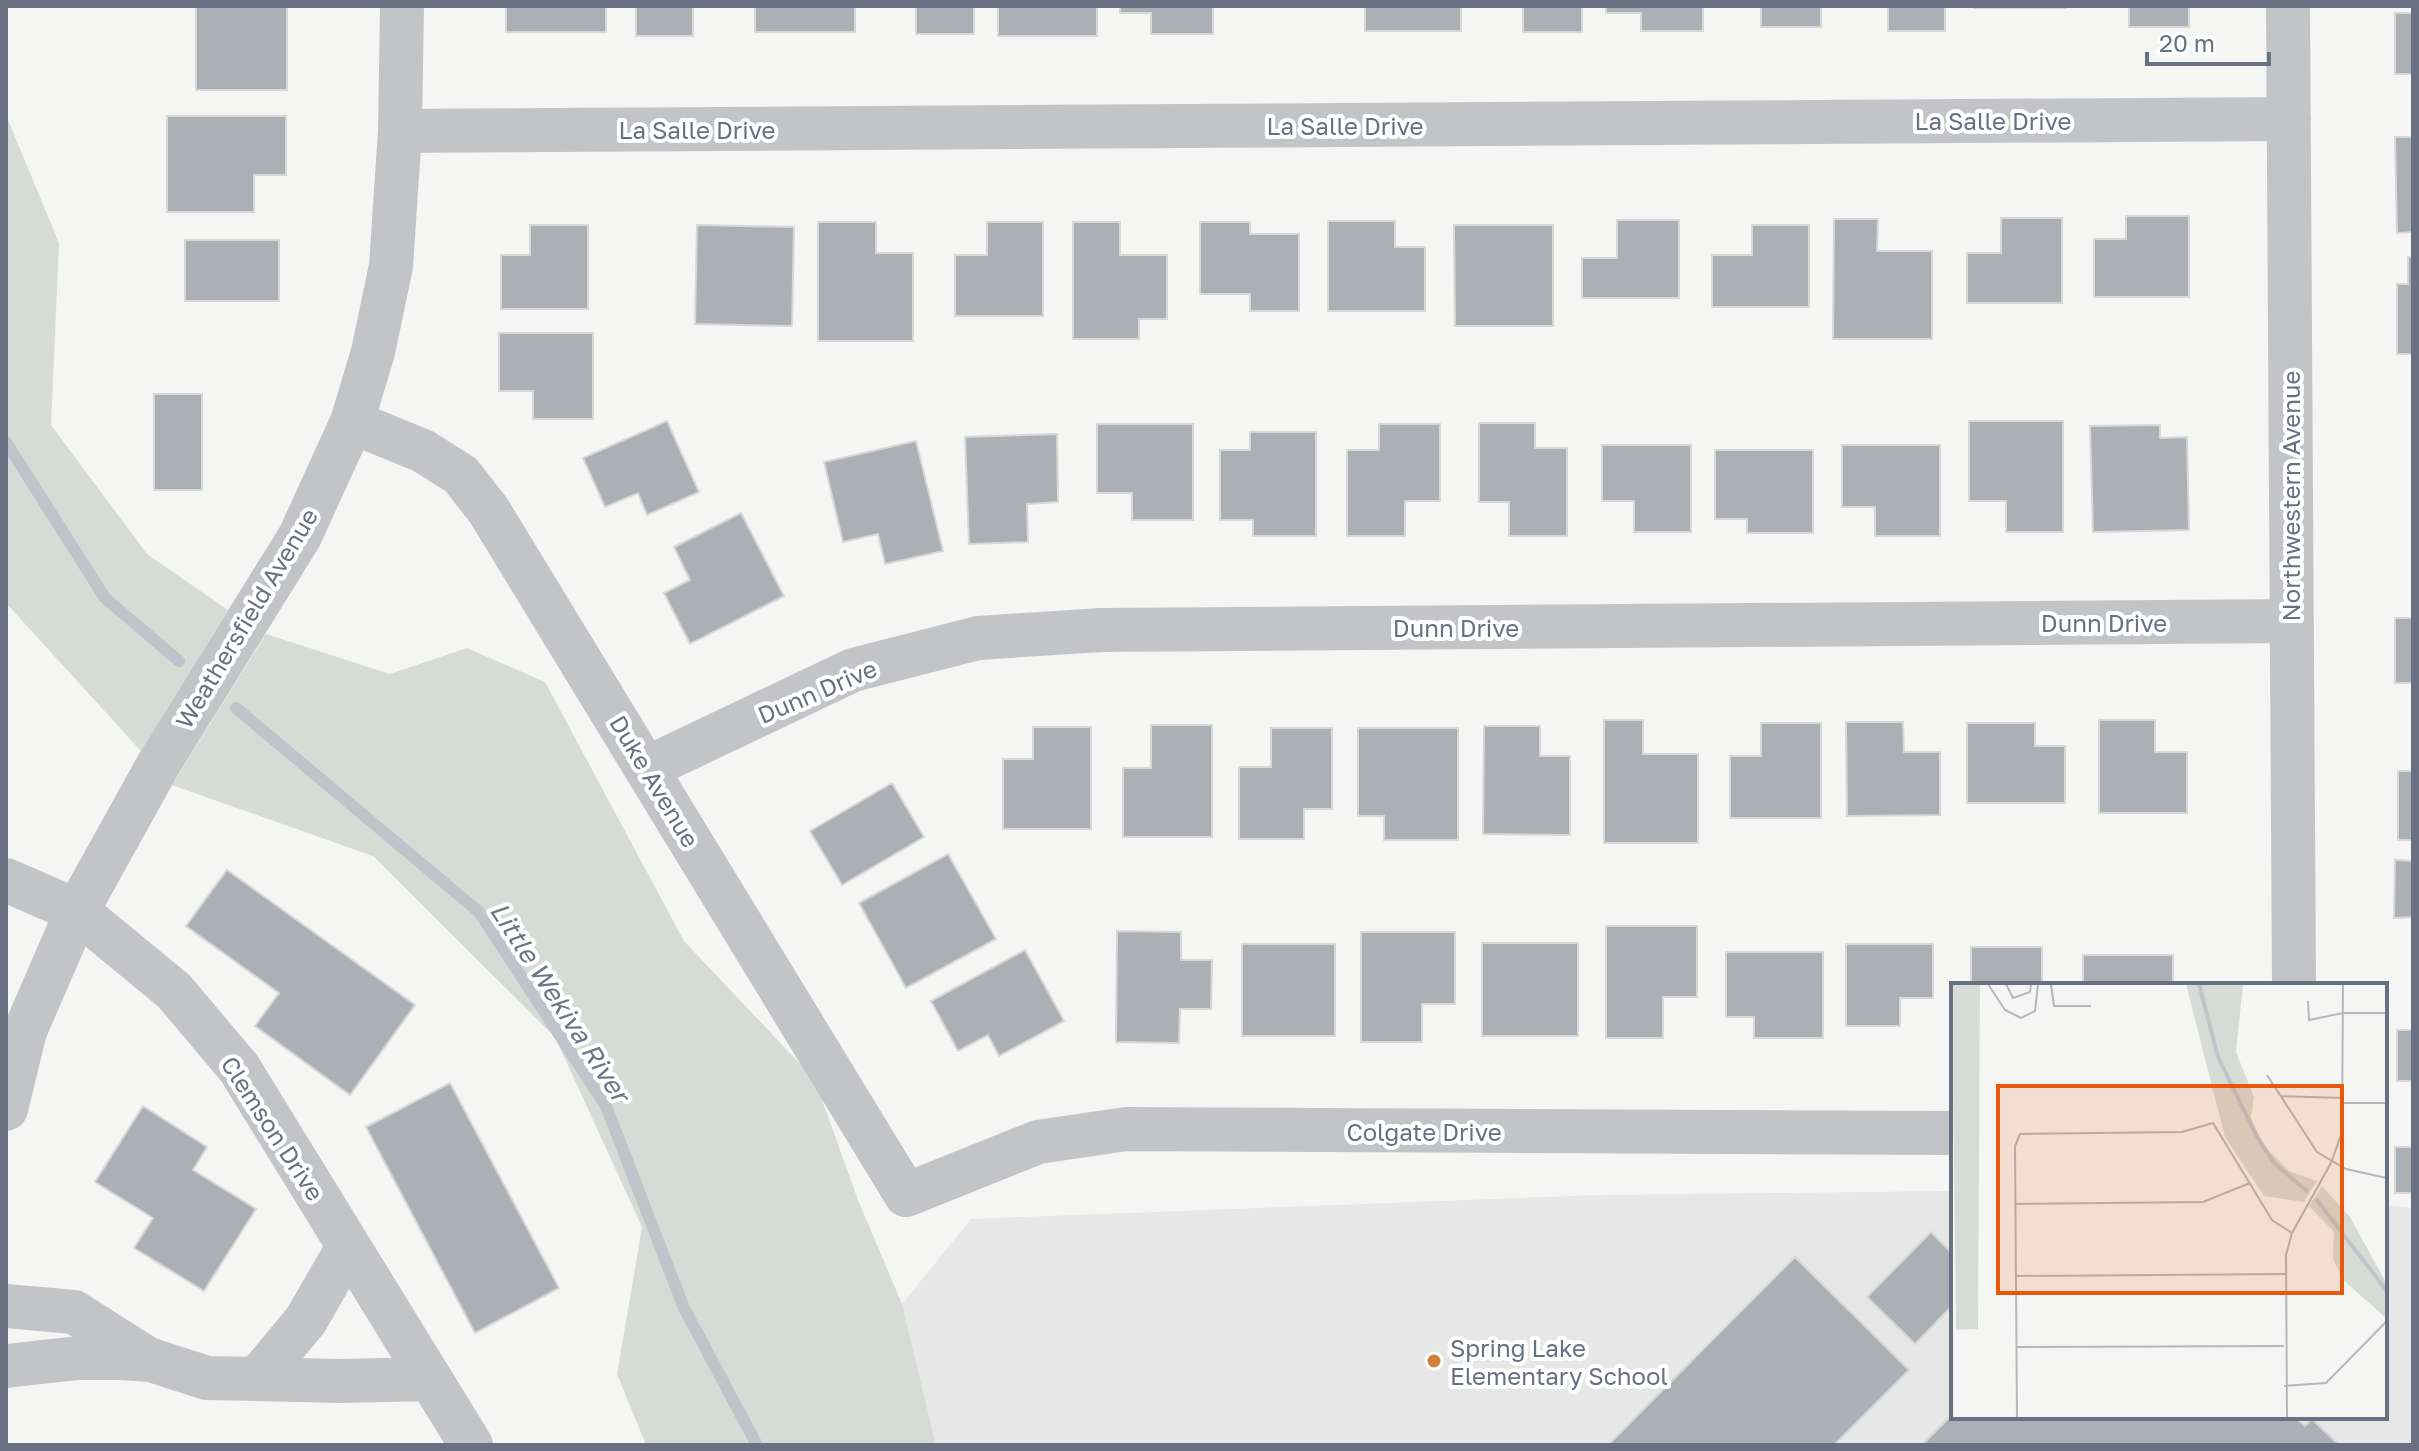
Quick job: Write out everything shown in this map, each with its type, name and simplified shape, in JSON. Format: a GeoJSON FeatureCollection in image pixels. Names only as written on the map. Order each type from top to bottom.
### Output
{"type":"FeatureCollection","features":[{"type":"Feature","properties":{"kind":"street","name":"Weathersfield Avenue"},"geometry":{"type":"LineString","coordinates":[[6,1109],[25,1031],[77,911],[158,765],[300,536],[352,422],[373,352],[391,266],[400,131],[402,6]]}},
{"type":"Feature","properties":{"kind":"street","name":"Northwestern Avenue"},"geometry":{"type":"LineString","coordinates":[[2288,6],[2294,983]]}},
{"type":"Feature","properties":{"kind":"street","name":"La Salle Drive"},"geometry":{"type":"LineString","coordinates":[[400,131],[2289,119]]}},
{"type":"Feature","properties":{"kind":"street","name":"Duke Avenue"},"geometry":{"type":"LineString","coordinates":[[352,422],[423,451],[461,475],[489,511],[906,1195]]}},
{"type":"Feature","properties":{"kind":"street","name":"Dunn Drive"},"geometry":{"type":"LineString","coordinates":[[647,768],[853,670],[978,638],[1101,630],[2291,621]]}},
{"type":"Feature","properties":{"kind":"street","name":"Clemson Drive"},"geometry":{"type":"LineString","coordinates":[[6,880],[77,911],[174,991],[239,1068],[471,1445]]}},
{"type":"Feature","properties":{"kind":"street","name":"Colgate Drive"},"geometry":{"type":"LineString","coordinates":[[906,1195],[1038,1142],[1126,1129],[1951,1133]]}},
{"type":"Feature","properties":{"kind":"street"},"geometry":{"type":"LineString","coordinates":[[257,1379],[306,1320],[348,1247]]}},
{"type":"Feature","properties":{"kind":"street"},"geometry":{"type":"LineString","coordinates":[[6,1306],[74,1312],[151,1360],[207,1378],[430,1379]]}},
{"type":"Feature","properties":{"kind":"street"},"geometry":{"type":"LineString","coordinates":[[6,1366],[78,1358],[151,1360]]}},
{"type":"Feature","properties":{"kind":"shaded area"},"geometry":{"type":"Polygon","coordinates":[[[6,115],[59,243],[51,425],[147,554],[228,610],[141,751],[6,603],[6,115]]]}},
{"type":"Feature","properties":{"kind":"shaded area"},"geometry":{"type":"Polygon","coordinates":[[[266,634],[390,674],[467,648],[545,682],[684,941],[803,1067],[821,1097],[858,1200],[902,1304],[936,1445],[646,1445],[617,1374],[642,1227],[555,1037],[373,856],[172,785],[266,634]]]}},
{"type":"Feature","properties":{"kind":"shaded area","name":"Spring Lake Elementary School"},"geometry":{"type":"Polygon","coordinates":[[[1951,1191],[1951,1419],[2387,1419],[2387,1205],[2413,1208],[2413,1445],[936,1445],[902,1304],[971,1219],[1596,1195],[1951,1191]]]}},
{"type":"Feature","properties":{"kind":"building"},"geometry":{"type":"Polygon","coordinates":[[[196,6],[287,6],[287,90],[196,90],[196,6]]]}},
{"type":"Feature","properties":{"kind":"building"},"geometry":{"type":"Polygon","coordinates":[[[506,6],[606,6],[606,32],[506,32],[506,6]]]}},
{"type":"Feature","properties":{"kind":"building"},"geometry":{"type":"Polygon","coordinates":[[[636,6],[693,6],[693,36],[636,36],[636,6]]]}},
{"type":"Feature","properties":{"kind":"building"},"geometry":{"type":"Polygon","coordinates":[[[755,6],[855,6],[855,32],[755,32],[755,6]]]}},
{"type":"Feature","properties":{"kind":"building"},"geometry":{"type":"Polygon","coordinates":[[[916,6],[974,6],[974,34],[916,34],[916,6]]]}},
{"type":"Feature","properties":{"kind":"building"},"geometry":{"type":"Polygon","coordinates":[[[998,6],[1097,6],[1097,36],[998,36],[998,6]]]}},
{"type":"Feature","properties":{"kind":"building"},"geometry":{"type":"Polygon","coordinates":[[[1120,6],[1213,6],[1213,34],[1151,34],[1151,13],[1120,13],[1120,6]]]}},
{"type":"Feature","properties":{"kind":"building"},"geometry":{"type":"Polygon","coordinates":[[[1365,6],[1461,6],[1461,31],[1365,31],[1365,6]]]}},
{"type":"Feature","properties":{"kind":"building"},"geometry":{"type":"Polygon","coordinates":[[[1523,6],[1582,6],[1582,32],[1523,32],[1523,6]]]}},
{"type":"Feature","properties":{"kind":"building"},"geometry":{"type":"Polygon","coordinates":[[[1606,6],[1703,6],[1703,31],[1641,31],[1641,13],[1606,13],[1606,6]]]}},
{"type":"Feature","properties":{"kind":"building"},"geometry":{"type":"Polygon","coordinates":[[[1761,6],[1821,6],[1821,27],[1761,27],[1761,6]]]}},
{"type":"Feature","properties":{"kind":"building"},"geometry":{"type":"Polygon","coordinates":[[[1888,6],[1945,6],[1945,31],[1888,31],[1888,6]]]}},
{"type":"Feature","properties":{"kind":"building"},"geometry":{"type":"Polygon","coordinates":[[[2065,6],[2065,8],[1975,8],[2065,6]]]}},
{"type":"Feature","properties":{"kind":"building"},"geometry":{"type":"Polygon","coordinates":[[[2129,6],[2189,6],[2189,27],[2129,27],[2129,6]]]}},
{"type":"Feature","properties":{"kind":"building"},"geometry":{"type":"Polygon","coordinates":[[[2395,13],[2413,13],[2413,74],[2395,74],[2395,13]]]}},
{"type":"Feature","properties":{"kind":"building"},"geometry":{"type":"Polygon","coordinates":[[[167,116],[286,116],[286,175],[254,175],[254,212],[167,212],[167,116]]]}},
{"type":"Feature","properties":{"kind":"building"},"geometry":{"type":"Polygon","coordinates":[[[2395,137],[2413,137],[2413,232],[2397,233],[2395,137]]]}},
{"type":"Feature","properties":{"kind":"building"},"geometry":{"type":"Polygon","coordinates":[[[2126,216],[2189,216],[2189,297],[2094,297],[2094,239],[2126,239],[2126,216]]]}},
{"type":"Feature","properties":{"kind":"building"},"geometry":{"type":"Polygon","coordinates":[[[2001,218],[2062,218],[2062,303],[1967,303],[1967,253],[2001,253],[2001,218]]]}},
{"type":"Feature","properties":{"kind":"building"},"geometry":{"type":"Polygon","coordinates":[[[1834,219],[1878,219],[1877,251],[1932,251],[1932,339],[1833,339],[1834,219]]]}},
{"type":"Feature","properties":{"kind":"building"},"geometry":{"type":"Polygon","coordinates":[[[1617,220],[1679,220],[1679,298],[1582,298],[1582,258],[1617,258],[1617,220]]]}},
{"type":"Feature","properties":{"kind":"building"},"geometry":{"type":"Polygon","coordinates":[[[1328,221],[1395,221],[1395,247],[1425,247],[1425,311],[1328,311],[1328,221]]]}},
{"type":"Feature","properties":{"kind":"building"},"geometry":{"type":"Polygon","coordinates":[[[818,222],[876,222],[876,253],[913,253],[913,341],[818,341],[818,222]]]}},
{"type":"Feature","properties":{"kind":"building"},"geometry":{"type":"Polygon","coordinates":[[[987,222],[1043,222],[1043,316],[955,316],[955,255],[987,255],[987,222]]]}},
{"type":"Feature","properties":{"kind":"building"},"geometry":{"type":"Polygon","coordinates":[[[1073,222],[1120,222],[1120,255],[1167,255],[1167,319],[1139,319],[1139,339],[1073,339],[1073,222]]]}},
{"type":"Feature","properties":{"kind":"building"},"geometry":{"type":"Polygon","coordinates":[[[1200,222],[1250,222],[1250,234],[1299,234],[1299,311],[1250,311],[1250,294],[1200,294],[1200,222]]]}},
{"type":"Feature","properties":{"kind":"building"},"geometry":{"type":"Polygon","coordinates":[[[530,225],[588,225],[588,309],[501,309],[501,255],[530,255],[530,225]]]}},
{"type":"Feature","properties":{"kind":"building"},"geometry":{"type":"Polygon","coordinates":[[[697,225],[794,227],[792,326],[695,324],[697,225]]]}},
{"type":"Feature","properties":{"kind":"building"},"geometry":{"type":"Polygon","coordinates":[[[1454,225],[1553,225],[1553,326],[1455,326],[1454,225]]]}},
{"type":"Feature","properties":{"kind":"building"},"geometry":{"type":"Polygon","coordinates":[[[1752,225],[1809,225],[1809,307],[1712,307],[1712,255],[1752,255],[1752,225]]]}},
{"type":"Feature","properties":{"kind":"building"},"geometry":{"type":"Polygon","coordinates":[[[185,240],[279,240],[279,301],[185,301],[185,240]]]}},
{"type":"Feature","properties":{"kind":"building"},"geometry":{"type":"Polygon","coordinates":[[[2408,257],[2413,257],[2413,354],[2397,354],[2397,284],[2408,284],[2408,257]]]}},
{"type":"Feature","properties":{"kind":"building"},"geometry":{"type":"Polygon","coordinates":[[[499,333],[593,333],[593,419],[533,419],[533,391],[499,391],[499,333]]]}},
{"type":"Feature","properties":{"kind":"building"},"geometry":{"type":"Polygon","coordinates":[[[154,394],[202,394],[202,490],[154,490],[154,394]]]}},
{"type":"Feature","properties":{"kind":"building"},"geometry":{"type":"Polygon","coordinates":[[[667,421],[699,492],[647,515],[638,493],[605,507],[583,458],[667,421]]]}},
{"type":"Feature","properties":{"kind":"building"},"geometry":{"type":"Polygon","coordinates":[[[1969,421],[2063,421],[2063,532],[2006,532],[2006,501],[1969,501],[1969,421]]]}},
{"type":"Feature","properties":{"kind":"building"},"geometry":{"type":"Polygon","coordinates":[[[1479,423],[1535,423],[1535,448],[1567,448],[1567,536],[1509,536],[1509,502],[1479,502],[1479,423]]]}},
{"type":"Feature","properties":{"kind":"building"},"geometry":{"type":"Polygon","coordinates":[[[1097,424],[1193,424],[1193,520],[1132,520],[1132,493],[1097,493],[1097,424]]]}},
{"type":"Feature","properties":{"kind":"building"},"geometry":{"type":"Polygon","coordinates":[[[1379,424],[1440,424],[1440,501],[1405,501],[1405,536],[1347,536],[1347,450],[1379,450],[1379,424]]]}},
{"type":"Feature","properties":{"kind":"building"},"geometry":{"type":"Polygon","coordinates":[[[2160,425],[2160,438],[2187,437],[2189,530],[2093,532],[2090,426],[2160,425]]]}},
{"type":"Feature","properties":{"kind":"building"},"geometry":{"type":"Polygon","coordinates":[[[1250,432],[1316,432],[1316,536],[1253,536],[1253,520],[1220,520],[1220,450],[1250,450],[1250,432]]]}},
{"type":"Feature","properties":{"kind":"building"},"geometry":{"type":"Polygon","coordinates":[[[1057,434],[1058,502],[1027,504],[1028,542],[969,544],[965,437],[1057,434]]]}},
{"type":"Feature","properties":{"kind":"building"},"geometry":{"type":"Polygon","coordinates":[[[916,441],[943,551],[885,564],[878,534],[843,542],[824,462],[916,441]]]}},
{"type":"Feature","properties":{"kind":"building"},"geometry":{"type":"Polygon","coordinates":[[[1602,445],[1691,445],[1691,532],[1634,532],[1634,501],[1602,501],[1602,445]]]}},
{"type":"Feature","properties":{"kind":"building"},"geometry":{"type":"Polygon","coordinates":[[[1842,445],[1940,445],[1940,536],[1875,536],[1875,507],[1842,507],[1842,445]]]}},
{"type":"Feature","properties":{"kind":"building"},"geometry":{"type":"Polygon","coordinates":[[[1715,450],[1813,450],[1813,533],[1747,533],[1747,519],[1715,519],[1715,450]]]}},
{"type":"Feature","properties":{"kind":"building"},"geometry":{"type":"Polygon","coordinates":[[[741,513],[784,596],[690,644],[664,593],[690,580],[674,547],[741,513]]]}},
{"type":"Feature","properties":{"kind":"building"},"geometry":{"type":"Polygon","coordinates":[[[2395,618],[2413,618],[2413,683],[2395,683],[2395,618]]]}},
{"type":"Feature","properties":{"kind":"building"},"geometry":{"type":"Polygon","coordinates":[[[1604,720],[1643,720],[1643,754],[1698,754],[1698,843],[1604,843],[1604,720]]]}},
{"type":"Feature","properties":{"kind":"building"},"geometry":{"type":"Polygon","coordinates":[[[2099,720],[2155,720],[2155,752],[2187,752],[2187,813],[2099,813],[2099,720]]]}},
{"type":"Feature","properties":{"kind":"building"},"geometry":{"type":"Polygon","coordinates":[[[1846,722],[1903,722],[1904,752],[1940,752],[1940,815],[1847,816],[1846,722]]]}},
{"type":"Feature","properties":{"kind":"building"},"geometry":{"type":"Polygon","coordinates":[[[1761,723],[1821,723],[1821,818],[1730,818],[1730,756],[1761,756],[1761,723]]]}},
{"type":"Feature","properties":{"kind":"building"},"geometry":{"type":"Polygon","coordinates":[[[1967,723],[2035,723],[2035,746],[2065,746],[2065,803],[1967,803],[1967,723]]]}},
{"type":"Feature","properties":{"kind":"building"},"geometry":{"type":"Polygon","coordinates":[[[1151,725],[1212,725],[1212,837],[1123,837],[1123,768],[1151,768],[1151,725]]]}},
{"type":"Feature","properties":{"kind":"building"},"geometry":{"type":"Polygon","coordinates":[[[1484,726],[1540,726],[1540,756],[1570,756],[1570,835],[1483,834],[1484,726]]]}},
{"type":"Feature","properties":{"kind":"building"},"geometry":{"type":"Polygon","coordinates":[[[1033,727],[1091,727],[1091,829],[1003,829],[1003,759],[1033,759],[1033,727]]]}},
{"type":"Feature","properties":{"kind":"building"},"geometry":{"type":"Polygon","coordinates":[[[1271,728],[1332,728],[1332,809],[1304,809],[1304,839],[1239,839],[1239,767],[1271,767],[1271,728]]]}},
{"type":"Feature","properties":{"kind":"building"},"geometry":{"type":"Polygon","coordinates":[[[1358,728],[1458,728],[1458,840],[1384,840],[1384,816],[1358,816],[1358,728]]]}},
{"type":"Feature","properties":{"kind":"building"},"geometry":{"type":"Polygon","coordinates":[[[2398,771],[2413,771],[2413,840],[2398,840],[2398,771]]]}},
{"type":"Feature","properties":{"kind":"building"},"geometry":{"type":"Polygon","coordinates":[[[892,783],[924,837],[842,885],[810,831],[892,783]]]}},
{"type":"Feature","properties":{"kind":"building"},"geometry":{"type":"Polygon","coordinates":[[[948,854],[996,939],[906,988],[859,903],[948,854]]]}},
{"type":"Feature","properties":{"kind":"building"},"geometry":{"type":"Polygon","coordinates":[[[2395,860],[2413,861],[2413,917],[2394,918],[2395,860]]]}},
{"type":"Feature","properties":{"kind":"building"},"geometry":{"type":"Polygon","coordinates":[[[227,870],[415,1005],[350,1095],[255,1026],[279,993],[186,926],[227,870]]]}},
{"type":"Feature","properties":{"kind":"building"},"geometry":{"type":"Polygon","coordinates":[[[1606,926],[1697,926],[1697,997],[1663,997],[1663,1038],[1606,1038],[1606,926]]]}},
{"type":"Feature","properties":{"kind":"building"},"geometry":{"type":"Polygon","coordinates":[[[1117,931],[1181,932],[1181,960],[1212,960],[1211,1009],[1180,1009],[1179,1043],[1116,1042],[1117,931]]]}},
{"type":"Feature","properties":{"kind":"building"},"geometry":{"type":"Polygon","coordinates":[[[1361,932],[1455,932],[1455,1004],[1422,1004],[1422,1042],[1361,1042],[1361,932]]]}},
{"type":"Feature","properties":{"kind":"building"},"geometry":{"type":"Polygon","coordinates":[[[1482,943],[1578,943],[1578,1036],[1482,1036],[1482,943]]]}},
{"type":"Feature","properties":{"kind":"building"},"geometry":{"type":"Polygon","coordinates":[[[1242,944],[1335,944],[1335,1036],[1242,1036],[1242,944]]]}},
{"type":"Feature","properties":{"kind":"building"},"geometry":{"type":"Polygon","coordinates":[[[1846,944],[1933,944],[1933,998],[1900,998],[1900,1026],[1846,1026],[1846,944]]]}},
{"type":"Feature","properties":{"kind":"building"},"geometry":{"type":"Polygon","coordinates":[[[1971,947],[2042,947],[2042,983],[1971,983],[1971,947]]]}},
{"type":"Feature","properties":{"kind":"building"},"geometry":{"type":"Polygon","coordinates":[[[1025,950],[1064,1021],[999,1056],[988,1035],[958,1051],[931,1001],[1025,950]]]}},
{"type":"Feature","properties":{"kind":"building"},"geometry":{"type":"Polygon","coordinates":[[[1726,952],[1823,952],[1823,1038],[1754,1038],[1754,1017],[1726,1017],[1726,952]]]}},
{"type":"Feature","properties":{"kind":"building"},"geometry":{"type":"Polygon","coordinates":[[[2083,955],[2173,955],[2173,983],[2083,983],[2083,955]]]}},
{"type":"Feature","properties":{"kind":"building"},"geometry":{"type":"Polygon","coordinates":[[[2397,1030],[2413,1030],[2413,1081],[2397,1081],[2397,1030]]]}},
{"type":"Feature","properties":{"kind":"building"},"geometry":{"type":"Polygon","coordinates":[[[450,1083],[559,1288],[475,1333],[366,1127],[450,1083]]]}},
{"type":"Feature","properties":{"kind":"building"},"geometry":{"type":"Polygon","coordinates":[[[143,1106],[207,1147],[193,1170],[256,1209],[204,1291],[134,1248],[153,1218],[95,1182],[143,1106]]]}},
{"type":"Feature","properties":{"kind":"building"},"geometry":{"type":"Polygon","coordinates":[[[2395,1147],[2413,1147],[2413,1193],[2395,1193],[2395,1147]]]}},
{"type":"Feature","properties":{"kind":"building"},"geometry":{"type":"Polygon","coordinates":[[[1931,1232],[1951,1252],[1951,1307],[1915,1344],[1867,1297],[1931,1232]]]}},
{"type":"Feature","properties":{"kind":"building"},"geometry":{"type":"Polygon","coordinates":[[[1795,1257],[1909,1370],[1834,1445],[1608,1445],[1795,1257]]]}},
{"type":"Feature","properties":{"kind":"building"},"geometry":{"type":"Polygon","coordinates":[[[1951,1416],[1951,1419],[2297,1419],[2305,1426],[2312,1419],[2339,1445],[1922,1445],[1951,1416]]]}},
{"type":"Feature","properties":{"kind":"waterway","name":"Little Wekiva River"},"geometry":{"type":"LineString","coordinates":[[6,442],[105,598],[179,661]]}},
{"type":"Feature","properties":{"kind":"waterway","name":"Little Wekiva River"},"geometry":{"type":"LineString","coordinates":[[236,708],[479,912],[606,1106],[684,1308],[757,1445]]}},
{"type":"Feature","properties":{"kind":"place","name":"Spring Lake Elementary School"},"geometry":{"type":"Point","coordinates":[1434,1361]}}]}
